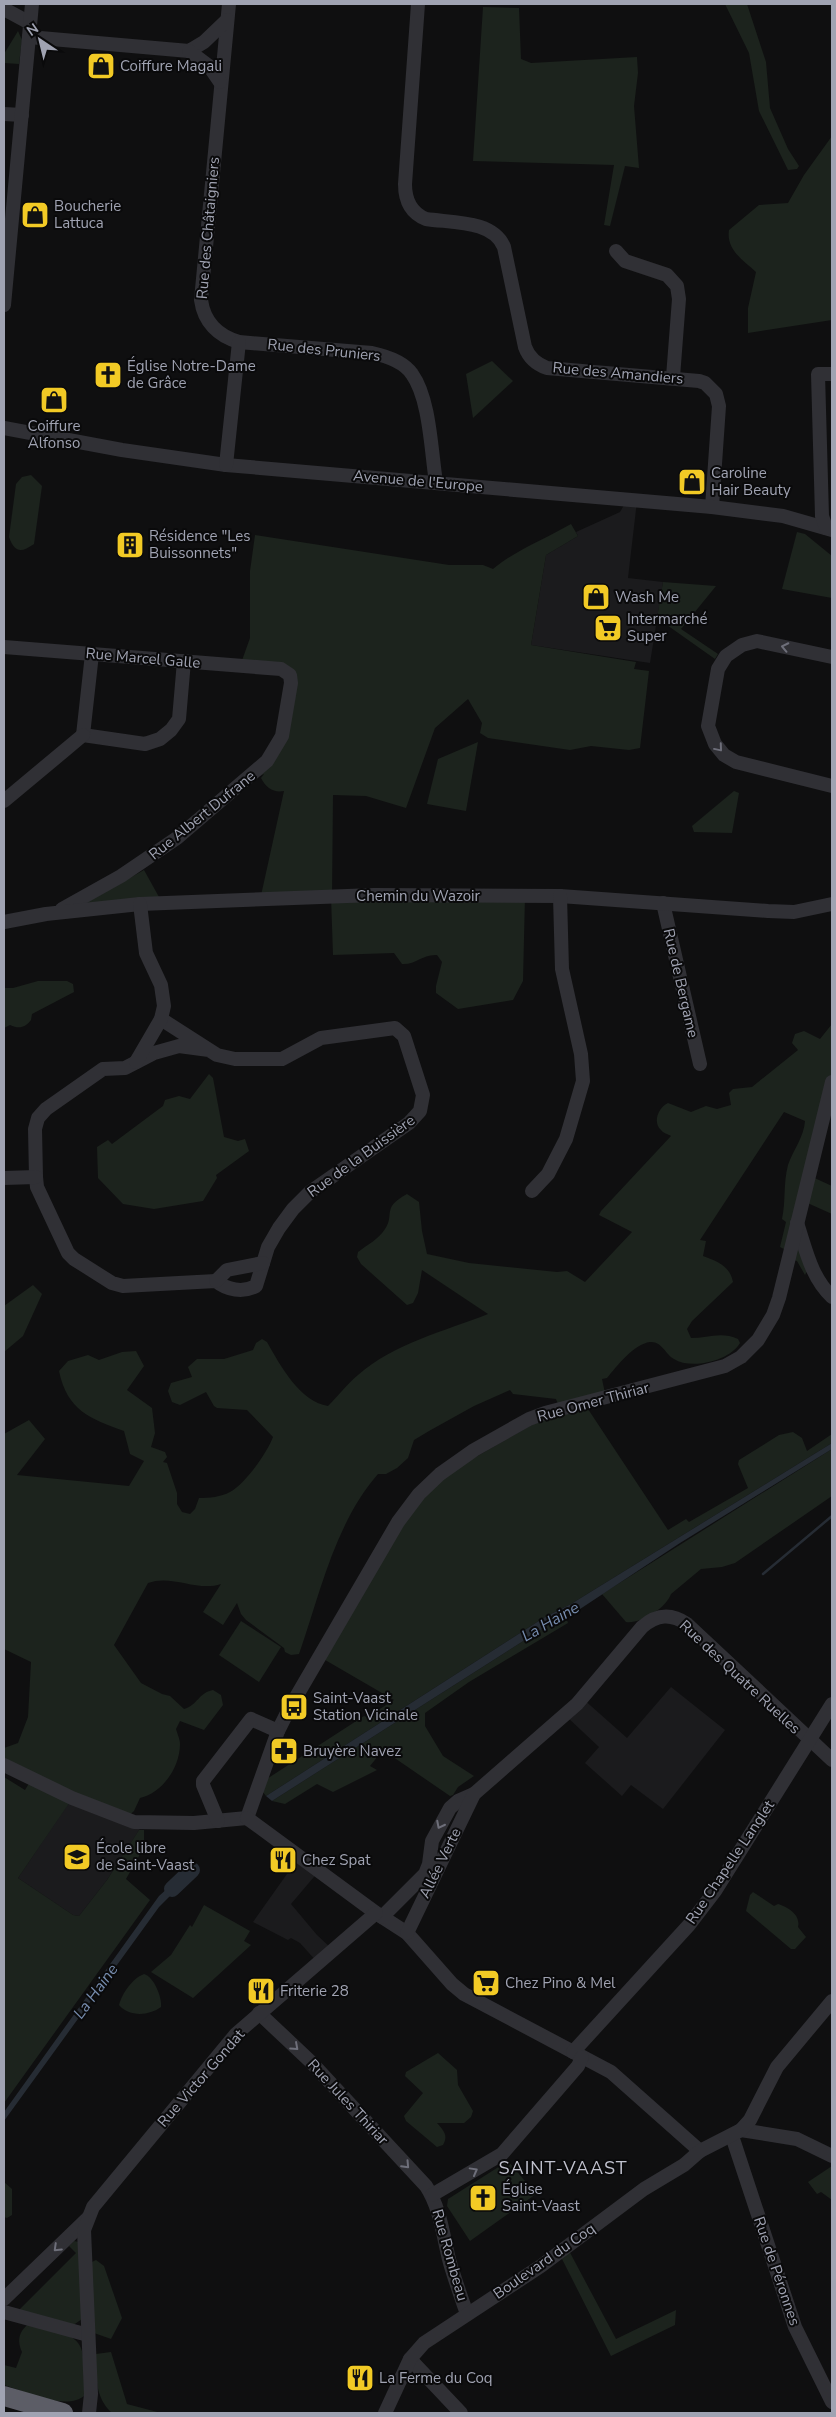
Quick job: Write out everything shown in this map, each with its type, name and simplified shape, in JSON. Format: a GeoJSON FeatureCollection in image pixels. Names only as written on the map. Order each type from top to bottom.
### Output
{"type":"FeatureCollection","features":[{"type":"Feature","properties":{"kind":"highway"},"geometry":{"type":"LineString","coordinates":[[4,2396],[63,2413]]}},
{"type":"Feature","properties":{"kind":"street"},"geometry":{"type":"LineString","coordinates":[[4,305],[8,215],[22,115],[32,4]]}},
{"type":"Feature","properties":{"kind":"street","name":"Rue des Châtaigniers"},"geometry":{"type":"LineString","coordinates":[[229,4],[220,82],[201,300],[202,310],[213,328],[228,339],[239,342]]}},
{"type":"Feature","properties":{"kind":"street","name":"Rue des Amandiers"},"geometry":{"type":"LineString","coordinates":[[418,4],[405,184],[406,197],[410,207],[419,216],[426,219],[485,228],[499,237],[504,247],[525,347],[531,358],[540,365],[547,368],[673,377],[705,383],[716,394],[718,400],[712,507]]}},
{"type":"Feature","properties":{"kind":"street"},"geometry":{"type":"LineString","coordinates":[[4,8],[29,30],[189,51],[209,66],[220,82]]}},
{"type":"Feature","properties":{"kind":"street"},"geometry":{"type":"LineString","coordinates":[[189,51],[210,37],[227,20]]}},
{"type":"Feature","properties":{"kind":"street"},"geometry":{"type":"LineString","coordinates":[[4,114],[22,115]]}},
{"type":"Feature","properties":{"kind":"street"},"geometry":{"type":"LineString","coordinates":[[616,251],[625,261],[667,275],[677,286],[678,299],[673,377]]}},
{"type":"Feature","properties":{"kind":"street"},"geometry":{"type":"LineString","coordinates":[[226,465],[239,342]]}},
{"type":"Feature","properties":{"kind":"street","name":"Rue des Pruniers"},"geometry":{"type":"LineString","coordinates":[[239,342],[372,353],[386,356],[398,362],[411,372],[419,387],[436,482]]}},
{"type":"Feature","properties":{"kind":"street"},"geometry":{"type":"LineString","coordinates":[[829,529],[822,516],[826,440],[818,374],[832,374]]}},
{"type":"Feature","properties":{"kind":"street","name":"Avenue de l'Europe"},"geometry":{"type":"LineString","coordinates":[[4,428],[122,450],[226,465],[712,507],[783,516],[829,529]]}},
{"type":"Feature","properties":{"kind":"street"},"geometry":{"type":"LineString","coordinates":[[832,658],[757,641],[736,648],[720,664],[708,726],[714,744],[736,762],[832,786]]}},
{"type":"Feature","properties":{"kind":"street","name":"Rue Marcel Galle"},"geometry":{"type":"LineString","coordinates":[[4,647],[282,669]]}},
{"type":"Feature","properties":{"kind":"street"},"geometry":{"type":"LineString","coordinates":[[4,801],[83,735],[92,654]]}},
{"type":"Feature","properties":{"kind":"street"},"geometry":{"type":"LineString","coordinates":[[83,735],[146,744],[152,743],[165,734],[179,719],[184,661]]}},
{"type":"Feature","properties":{"kind":"street","name":"Rue Albert Dufrane"},"geometry":{"type":"LineString","coordinates":[[46,914],[86,896],[149,857],[212,809],[267,762],[279,743],[284,727],[290,675],[282,669]]}},
{"type":"Feature","properties":{"kind":"street","name":"Chemin du Wazoir"},"geometry":{"type":"LineString","coordinates":[[4,922],[46,914],[140,904],[374,895],[560,896],[794,912],[832,904]]}},
{"type":"Feature","properties":{"kind":"street"},"geometry":{"type":"LineString","coordinates":[[532,1191],[548,1174],[566,1138],[583,1081],[581,1054],[562,969],[560,896]]}},
{"type":"Feature","properties":{"kind":"street","name":"Rue de Bergame"},"geometry":{"type":"LineString","coordinates":[[663,902],[700,1064]]}},
{"type":"Feature","properties":{"kind":"street"},"geometry":{"type":"LineString","coordinates":[[136,1062],[160,1019],[164,1006],[163,991],[147,958],[140,904]]}},
{"type":"Feature","properties":{"kind":"street","name":"Rue de la Buissière"},"geometry":{"type":"LineString","coordinates":[[160,1019],[217,1055],[275,1060],[282,1059],[321,1038],[395,1028],[404,1036],[423,1095],[420,1111],[416,1118],[316,1188],[293,1209],[273,1237],[263,1263],[259,1282],[252,1288],[230,1290],[216,1281],[123,1286],[112,1283],[74,1260],[66,1250],[38,1187],[35,1129],[42,1113],[103,1069],[125,1068],[154,1053],[180,1046],[194,1046],[209,1050]]}},
{"type":"Feature","properties":{"kind":"street","name":"Rue Omer Thiriar"},"geometry":{"type":"LineString","coordinates":[[247,1818],[278,1731],[289,1709],[398,1522],[428,1484],[474,1450],[537,1416],[714,1370],[741,1357],[758,1340],[773,1315],[832,1082]]}},
{"type":"Feature","properties":{"kind":"street"},"geometry":{"type":"LineString","coordinates":[[4,1178],[36,1177]]}},
{"type":"Feature","properties":{"kind":"street"},"geometry":{"type":"LineString","coordinates":[[797,1223],[814,1273],[824,1289],[832,1297]]}},
{"type":"Feature","properties":{"kind":"street","name":"Rue de la Buissière"},"geometry":{"type":"LineString","coordinates":[[216,1281],[227,1270],[263,1263]]}},
{"type":"Feature","properties":{"kind":"street","name":"Rue des Quatre Ruelles"},"geometry":{"type":"LineString","coordinates":[[564,1717],[642,1627],[655,1618],[672,1616],[687,1624],[809,1741],[832,1760]]}},
{"type":"Feature","properties":{"kind":"street","name":"Rue Chapelle Langlet"},"geometry":{"type":"LineString","coordinates":[[432,2195],[502,2154],[578,2066],[577,2054],[694,1918],[714,1891],[832,1704]]}},
{"type":"Feature","properties":{"kind":"street","name":"Allée Verte"},"geometry":{"type":"LineString","coordinates":[[379,1915],[425,1874],[429,1864],[432,1841],[450,1808],[458,1801],[474,1794],[564,1717]]}},
{"type":"Feature","properties":{"kind":"street"},"geometry":{"type":"LineString","coordinates":[[218,1821],[203,1781],[250,1719],[278,1731]]}},
{"type":"Feature","properties":{"kind":"street"},"geometry":{"type":"LineString","coordinates":[[4,1765],[72,1798],[134,1822],[157,1824],[247,1818],[379,1915],[407,1933],[452,1984],[464,1994],[615,2074],[700,2151]]}},
{"type":"Feature","properties":{"kind":"street","name":"Allée Verte"},"geometry":{"type":"LineString","coordinates":[[407,1933],[474,1794]]}},
{"type":"Feature","properties":{"kind":"street","name":"Rue Victor Gondat"},"geometry":{"type":"LineString","coordinates":[[89,2413],[91,2394],[84,2236],[88,2218],[93,2207],[225,2046],[259,2013],[379,1915]]}},
{"type":"Feature","properties":{"kind":"street"},"geometry":{"type":"LineString","coordinates":[[737,2133],[750,2120],[777,2067],[832,2001]]}},
{"type":"Feature","properties":{"kind":"street","name":"Rue Jules Thiriar"},"geometry":{"type":"LineString","coordinates":[[259,2013],[311,2062],[422,2181],[432,2195]]}},
{"type":"Feature","properties":{"kind":"street"},"geometry":{"type":"LineString","coordinates":[[737,2133],[797,2139],[832,2156]]}},
{"type":"Feature","properties":{"kind":"street","name":"Boulevard du Coq"},"geometry":{"type":"LineString","coordinates":[[385,2413],[410,2359],[424,2343],[541,2266],[644,2188],[684,2165],[700,2151],[737,2133]]}},
{"type":"Feature","properties":{"kind":"street","name":"Rue de Péronnes"},"geometry":{"type":"LineString","coordinates":[[737,2133],[795,2327],[832,2402]]}},
{"type":"Feature","properties":{"kind":"street","name":"Rue Rombeau"},"geometry":{"type":"LineString","coordinates":[[432,2195],[467,2314]]}},
{"type":"Feature","properties":{"kind":"street","name":"Rue Victor Gondat"},"geometry":{"type":"LineString","coordinates":[[4,2299],[88,2218]]}},
{"type":"Feature","properties":{"kind":"street"},"geometry":{"type":"LineString","coordinates":[[4,2312],[88,2335]]}},
{"type":"Feature","properties":{"kind":"street"},"geometry":{"type":"LineString","coordinates":[[410,2359],[461,2413]]}},
{"type":"Feature","properties":{"kind":"shaded area"},"geometry":{"type":"Polygon","coordinates":[[[725,4],[747,4],[766,62],[770,108],[788,149],[799,166],[797,169],[788,170],[759,111],[749,53],[725,4]]]}},
{"type":"Feature","properties":{"kind":"shaded area"},"geometry":{"type":"Polygon","coordinates":[[[483,7],[519,8],[521,59],[531,63],[637,57],[638,73],[634,106],[639,168],[625,166],[610,226],[604,225],[614,165],[473,161],[483,7]]]}},
{"type":"Feature","properties":{"kind":"shaded area"},"geometry":{"type":"Polygon","coordinates":[[[18,31],[22,40],[19,64],[4,63],[4,54],[18,31]]]}},
{"type":"Feature","properties":{"kind":"shaded area"},"geometry":{"type":"Polygon","coordinates":[[[832,136],[832,320],[748,333],[748,308],[756,272],[736,254],[730,243],[729,230],[759,205],[788,203],[804,175],[832,136]]]}},
{"type":"Feature","properties":{"kind":"shaded area"},"geometry":{"type":"Polygon","coordinates":[[[492,361],[513,381],[473,418],[466,374],[492,361]]]}},
{"type":"Feature","properties":{"kind":"shaded area"},"geometry":{"type":"Polygon","coordinates":[[[31,475],[42,486],[34,544],[19,550],[16,549],[9,537],[16,484],[22,477],[31,475]]]}},
{"type":"Feature","properties":{"kind":"shaded area"},"geometry":{"type":"Polygon","coordinates":[[[627,500],[637,501],[628,578],[663,582],[650,663],[531,645],[546,555],[578,536],[576,532],[620,512],[627,500]]]}},
{"type":"Feature","properties":{"kind":"shaded area"},"geometry":{"type":"Polygon","coordinates":[[[571,524],[578,536],[546,555],[531,645],[636,662],[634,669],[649,671],[640,748],[629,750],[591,746],[570,750],[488,738],[480,733],[482,723],[468,699],[435,728],[406,808],[366,796],[333,795],[332,897],[525,896],[523,981],[513,1000],[458,1009],[436,993],[442,962],[437,955],[427,956],[411,963],[402,964],[394,953],[333,955],[331,897],[260,900],[284,791],[277,791],[265,785],[261,778],[264,774],[260,776],[256,771],[274,753],[290,675],[240,666],[250,638],[250,571],[255,535],[449,565],[483,565],[493,569],[521,550],[571,524]]]}},
{"type":"Feature","properties":{"kind":"shaded area"},"geometry":{"type":"Polygon","coordinates":[[[797,532],[805,534],[832,556],[832,598],[782,589],[797,532]]]}},
{"type":"Feature","properties":{"kind":"shaded area"},"geometry":{"type":"Polygon","coordinates":[[[663,582],[716,586],[681,629],[718,654],[715,659],[657,618],[663,582]]]}},
{"type":"Feature","properties":{"kind":"shaded area"},"geometry":{"type":"Polygon","coordinates":[[[478,742],[466,811],[427,804],[438,759],[478,742]]]}},
{"type":"Feature","properties":{"kind":"shaded area"},"geometry":{"type":"Polygon","coordinates":[[[734,791],[739,793],[732,833],[694,832],[692,826],[734,791]]]}},
{"type":"Feature","properties":{"kind":"shaded area"},"geometry":{"type":"Polygon","coordinates":[[[144,870],[159,897],[87,906],[87,902],[144,870]]]}},
{"type":"Feature","properties":{"kind":"shaded area"},"geometry":{"type":"Polygon","coordinates":[[[38,981],[67,981],[73,984],[74,992],[32,1014],[31,1020],[26,1025],[16,1027],[10,1025],[4,1028],[4,988],[13,988],[38,981]]]}},
{"type":"Feature","properties":{"kind":"shaded area"},"geometry":{"type":"Polygon","coordinates":[[[832,1024],[832,1082],[808,1175],[832,1186],[832,1214],[803,1201],[797,1223],[810,1265],[805,1275],[797,1261],[788,1259],[790,1252],[780,1247],[786,1222],[782,1219],[786,1172],[790,1159],[803,1133],[805,1121],[784,1112],[700,1240],[706,1241],[703,1256],[718,1262],[726,1268],[733,1282],[692,1321],[687,1329],[691,1338],[726,1335],[738,1339],[740,1343],[728,1355],[700,1364],[690,1364],[674,1359],[654,1342],[644,1344],[626,1356],[607,1378],[602,1379],[606,1398],[584,1403],[668,1530],[686,1519],[689,1522],[748,1488],[738,1464],[739,1460],[779,1435],[793,1432],[802,1438],[807,1451],[832,1434],[832,1443],[571,1604],[545,1617],[266,1796],[258,1786],[259,1784],[364,1716],[367,1717],[394,1700],[320,1657],[428,1484],[560,1409],[556,1399],[513,1394],[510,1390],[474,1406],[414,1440],[408,1458],[397,1468],[386,1474],[378,1474],[350,1514],[330,1560],[299,1654],[291,1655],[285,1652],[284,1648],[246,1620],[241,1614],[237,1603],[223,1625],[203,1612],[221,1584],[203,1586],[166,1580],[148,1583],[114,1645],[141,1683],[170,1696],[184,1709],[192,1705],[204,1694],[213,1690],[221,1695],[223,1705],[204,1730],[180,1721],[176,1729],[180,1742],[179,1753],[173,1770],[156,1791],[140,1798],[134,1811],[125,1819],[72,1799],[18,1878],[73,1915],[79,1916],[107,1880],[139,1830],[144,1830],[144,1847],[126,1879],[150,1900],[4,2103],[4,1777],[25,1790],[31,1780],[4,1765],[4,1748],[18,1743],[28,1717],[31,1662],[4,1649],[4,1434],[29,1420],[45,1439],[17,1475],[129,1486],[144,1461],[130,1454],[124,1431],[91,1417],[74,1404],[63,1384],[59,1371],[68,1361],[88,1355],[99,1360],[122,1352],[136,1351],[144,1366],[127,1390],[152,1408],[155,1433],[151,1447],[165,1452],[167,1457],[163,1462],[167,1463],[177,1493],[177,1504],[182,1512],[190,1514],[195,1509],[199,1498],[215,1497],[226,1494],[236,1488],[261,1459],[273,1437],[247,1410],[217,1408],[206,1392],[180,1405],[172,1402],[168,1391],[171,1383],[192,1377],[188,1367],[197,1359],[224,1359],[253,1350],[256,1343],[262,1339],[267,1342],[278,1361],[300,1390],[308,1398],[328,1406],[358,1375],[387,1355],[420,1339],[488,1314],[422,1270],[418,1293],[413,1303],[407,1305],[361,1264],[357,1257],[358,1252],[382,1233],[388,1224],[391,1207],[399,1199],[407,1194],[419,1202],[427,1254],[469,1263],[557,1272],[567,1271],[585,1282],[632,1232],[599,1215],[671,1136],[658,1127],[659,1111],[668,1103],[691,1112],[706,1106],[717,1109],[731,1105],[729,1093],[733,1089],[752,1087],[798,1050],[792,1043],[795,1034],[804,1031],[820,1039],[832,1024]]]}},
{"type":"Feature","properties":{"kind":"shaded area"},"geometry":{"type":"Polygon","coordinates":[[[209,1074],[213,1078],[224,1137],[238,1141],[245,1139],[249,1151],[216,1175],[217,1178],[203,1201],[154,1209],[123,1204],[98,1178],[97,1147],[108,1140],[112,1144],[163,1106],[165,1100],[179,1096],[190,1099],[209,1074]]]}},
{"type":"Feature","properties":{"kind":"shaded area"},"geometry":{"type":"Polygon","coordinates":[[[33,1285],[42,1294],[23,1336],[4,1352],[4,1306],[33,1285]]]}},
{"type":"Feature","properties":{"kind":"shaded area"},"geometry":{"type":"Polygon","coordinates":[[[832,1449],[832,1496],[735,1563],[722,1567],[701,1569],[671,1594],[659,1610],[646,1618],[632,1622],[626,1622],[602,1594],[832,1449]]]}},
{"type":"Feature","properties":{"kind":"shaded area"},"geometry":{"type":"Polygon","coordinates":[[[566,1617],[568,1623],[469,1682],[425,1713],[425,1726],[443,1756],[474,1776],[458,1787],[453,1795],[450,1796],[383,1750],[370,1766],[377,1770],[333,1792],[317,1784],[285,1804],[272,1801],[550,1624],[566,1617]]]}},
{"type":"Feature","properties":{"kind":"shaded area"},"geometry":{"type":"Polygon","coordinates":[[[241,1621],[281,1647],[259,1682],[219,1655],[241,1621]]]}},
{"type":"Feature","properties":{"kind":"shaded area"},"geometry":{"type":"Polygon","coordinates":[[[671,1687],[725,1730],[663,1809],[631,1785],[622,1796],[585,1763],[599,1747],[565,1715],[582,1698],[627,1738],[671,1687]]]}},
{"type":"Feature","properties":{"kind":"shaded area","name":"École libre de Saint-Vaast"},"geometry":{"type":"Polygon","coordinates":[[[72,1798],[143,1824],[107,1880],[79,1916],[73,1915],[18,1878],[72,1798]]]}},
{"type":"Feature","properties":{"kind":"shaded area"},"geometry":{"type":"Polygon","coordinates":[[[299,1857],[319,1871],[291,1904],[317,1935],[333,1950],[318,1963],[300,1943],[291,1938],[288,1940],[253,1922],[299,1857]]]}},
{"type":"Feature","properties":{"kind":"shaded area"},"geometry":{"type":"Polygon","coordinates":[[[753,1892],[774,1906],[778,1904],[786,1907],[796,1915],[798,1927],[806,1937],[795,1949],[791,1949],[746,1911],[750,1895],[753,1892]]]}},
{"type":"Feature","properties":{"kind":"shaded area"},"geometry":{"type":"Polygon","coordinates":[[[204,1905],[250,1931],[244,1941],[251,1945],[193,1998],[151,1972],[171,1955],[190,1925],[192,1927],[204,1905]]]}},
{"type":"Feature","properties":{"kind":"shaded area"},"geometry":{"type":"Polygon","coordinates":[[[144,1974],[151,1979],[157,1988],[161,2007],[151,2012],[139,2014],[128,2012],[119,2005],[120,2000],[132,1982],[144,1974]]]}},
{"type":"Feature","properties":{"kind":"shaded area"},"geometry":{"type":"Polygon","coordinates":[[[438,2053],[457,2070],[458,2085],[473,2111],[471,2117],[464,2123],[437,2123],[444,2133],[445,2141],[443,2145],[437,2147],[406,2121],[404,2116],[423,2093],[405,2076],[406,2072],[438,2053]]]}},
{"type":"Feature","properties":{"kind":"shaded area"},"geometry":{"type":"Polygon","coordinates":[[[508,2161],[536,2194],[470,2241],[447,2206],[448,2199],[508,2161]]]}},
{"type":"Feature","properties":{"kind":"shaded area"},"geometry":{"type":"Polygon","coordinates":[[[832,2166],[832,2200],[821,2192],[817,2194],[808,2182],[832,2166]]]}},
{"type":"Feature","properties":{"kind":"shaded area"},"geometry":{"type":"Polygon","coordinates":[[[4,2182],[12,2189],[12,2215],[7,2218],[4,2217],[4,2182]]]}},
{"type":"Feature","properties":{"kind":"shaded area"},"geometry":{"type":"Polygon","coordinates":[[[74,2241],[79,2242],[82,2319],[72,2326],[17,2312],[76,2253],[69,2246],[74,2241]]]}},
{"type":"Feature","properties":{"kind":"shaded area"},"geometry":{"type":"Polygon","coordinates":[[[567,2247],[616,2339],[676,2310],[675,2325],[611,2356],[559,2253],[567,2247]]]}},
{"type":"Feature","properties":{"kind":"shaded area"},"geometry":{"type":"Polygon","coordinates":[[[96,2260],[104,2266],[122,2318],[111,2339],[94,2333],[88,2264],[96,2260]]]}},
{"type":"Feature","properties":{"kind":"shaded area"},"geometry":{"type":"Polygon","coordinates":[[[32,2321],[64,2333],[79,2344],[84,2362],[85,2395],[77,2400],[57,2401],[4,2385],[4,2365],[16,2368],[22,2352],[19,2343],[20,2335],[32,2321]]]}},
{"type":"Feature","properties":{"kind":"shaded area"},"geometry":{"type":"Polygon","coordinates":[[[111,2352],[127,2404],[161,2413],[112,2413],[106,2407],[99,2394],[96,2354],[111,2352]]]}},
{"type":"Feature","properties":{"kind":"water"},"geometry":{"type":"Polygon","coordinates":[[[832,1443],[832,1449],[680,1543],[574,1613],[550,1624],[272,1801],[266,1796],[545,1617],[571,1604],[832,1443]]]}},
{"type":"Feature","properties":{"kind":"water"},"geometry":{"type":"Polygon","coordinates":[[[187,1871],[190,1876],[159,1907],[4,2121],[4,2112],[159,1896],[187,1871]]]}},
{"type":"Feature","properties":{"kind":"waterway"},"geometry":{"type":"LineString","coordinates":[[763,1574],[832,1516]]}},
{"type":"Feature","properties":{"kind":"waterway","name":"La Haine"},"geometry":{"type":"LineString","coordinates":[[172,1889],[192,1870]]}},
{"type":"Feature","properties":{"kind":"place","name":"Coiffure Magali"},"geometry":{"type":"Point","coordinates":[101,66]}},
{"type":"Feature","properties":{"kind":"place","name":"Boucherie Lattuca"},"geometry":{"type":"Point","coordinates":[35,215]}},
{"type":"Feature","properties":{"kind":"place","name":"Église Notre-Dame de Grâce"},"geometry":{"type":"Point","coordinates":[108,375]}},
{"type":"Feature","properties":{"kind":"place","name":"Coiffure Alfonso"},"geometry":{"type":"Point","coordinates":[54,400]}},
{"type":"Feature","properties":{"kind":"place","name":"Caroline Hair Beauty"},"geometry":{"type":"Point","coordinates":[692,482]}},
{"type":"Feature","properties":{"kind":"place","name":"Résidence \"Les Buissonnets\""},"geometry":{"type":"Point","coordinates":[130,545]}},
{"type":"Feature","properties":{"kind":"place","name":"Wash Me"},"geometry":{"type":"Point","coordinates":[596,597]}},
{"type":"Feature","properties":{"kind":"place","name":"Intermarché Super"},"geometry":{"type":"Point","coordinates":[608,628]}},
{"type":"Feature","properties":{"kind":"place","name":"Saint-Vaast Station Vicinale"},"geometry":{"type":"Point","coordinates":[294,1707]}},
{"type":"Feature","properties":{"kind":"place","name":"Bruyère Navez"},"geometry":{"type":"Point","coordinates":[284,1751]}},
{"type":"Feature","properties":{"kind":"place","name":"École libre de Saint-Vaast"},"geometry":{"type":"Point","coordinates":[77,1857]}},
{"type":"Feature","properties":{"kind":"place","name":"Chez Spat"},"geometry":{"type":"Point","coordinates":[283,1860]}},
{"type":"Feature","properties":{"kind":"place","name":"Chez Pino & Mel"},"geometry":{"type":"Point","coordinates":[486,1983]}},
{"type":"Feature","properties":{"kind":"place","name":"Friterie 28"},"geometry":{"type":"Point","coordinates":[261,1991]}},
{"type":"Feature","properties":{"kind":"place","name":"Église Saint-Vaast"},"geometry":{"type":"Point","coordinates":[483,2198]}},
{"type":"Feature","properties":{"kind":"place","name":"La Ferme du Coq"},"geometry":{"type":"Point","coordinates":[360,2378]}},
{"type":"Feature","properties":{"kind":"district","name":"SAINT-VAAST"},"geometry":{"type":"Point","coordinates":[563,2168]}}]}
